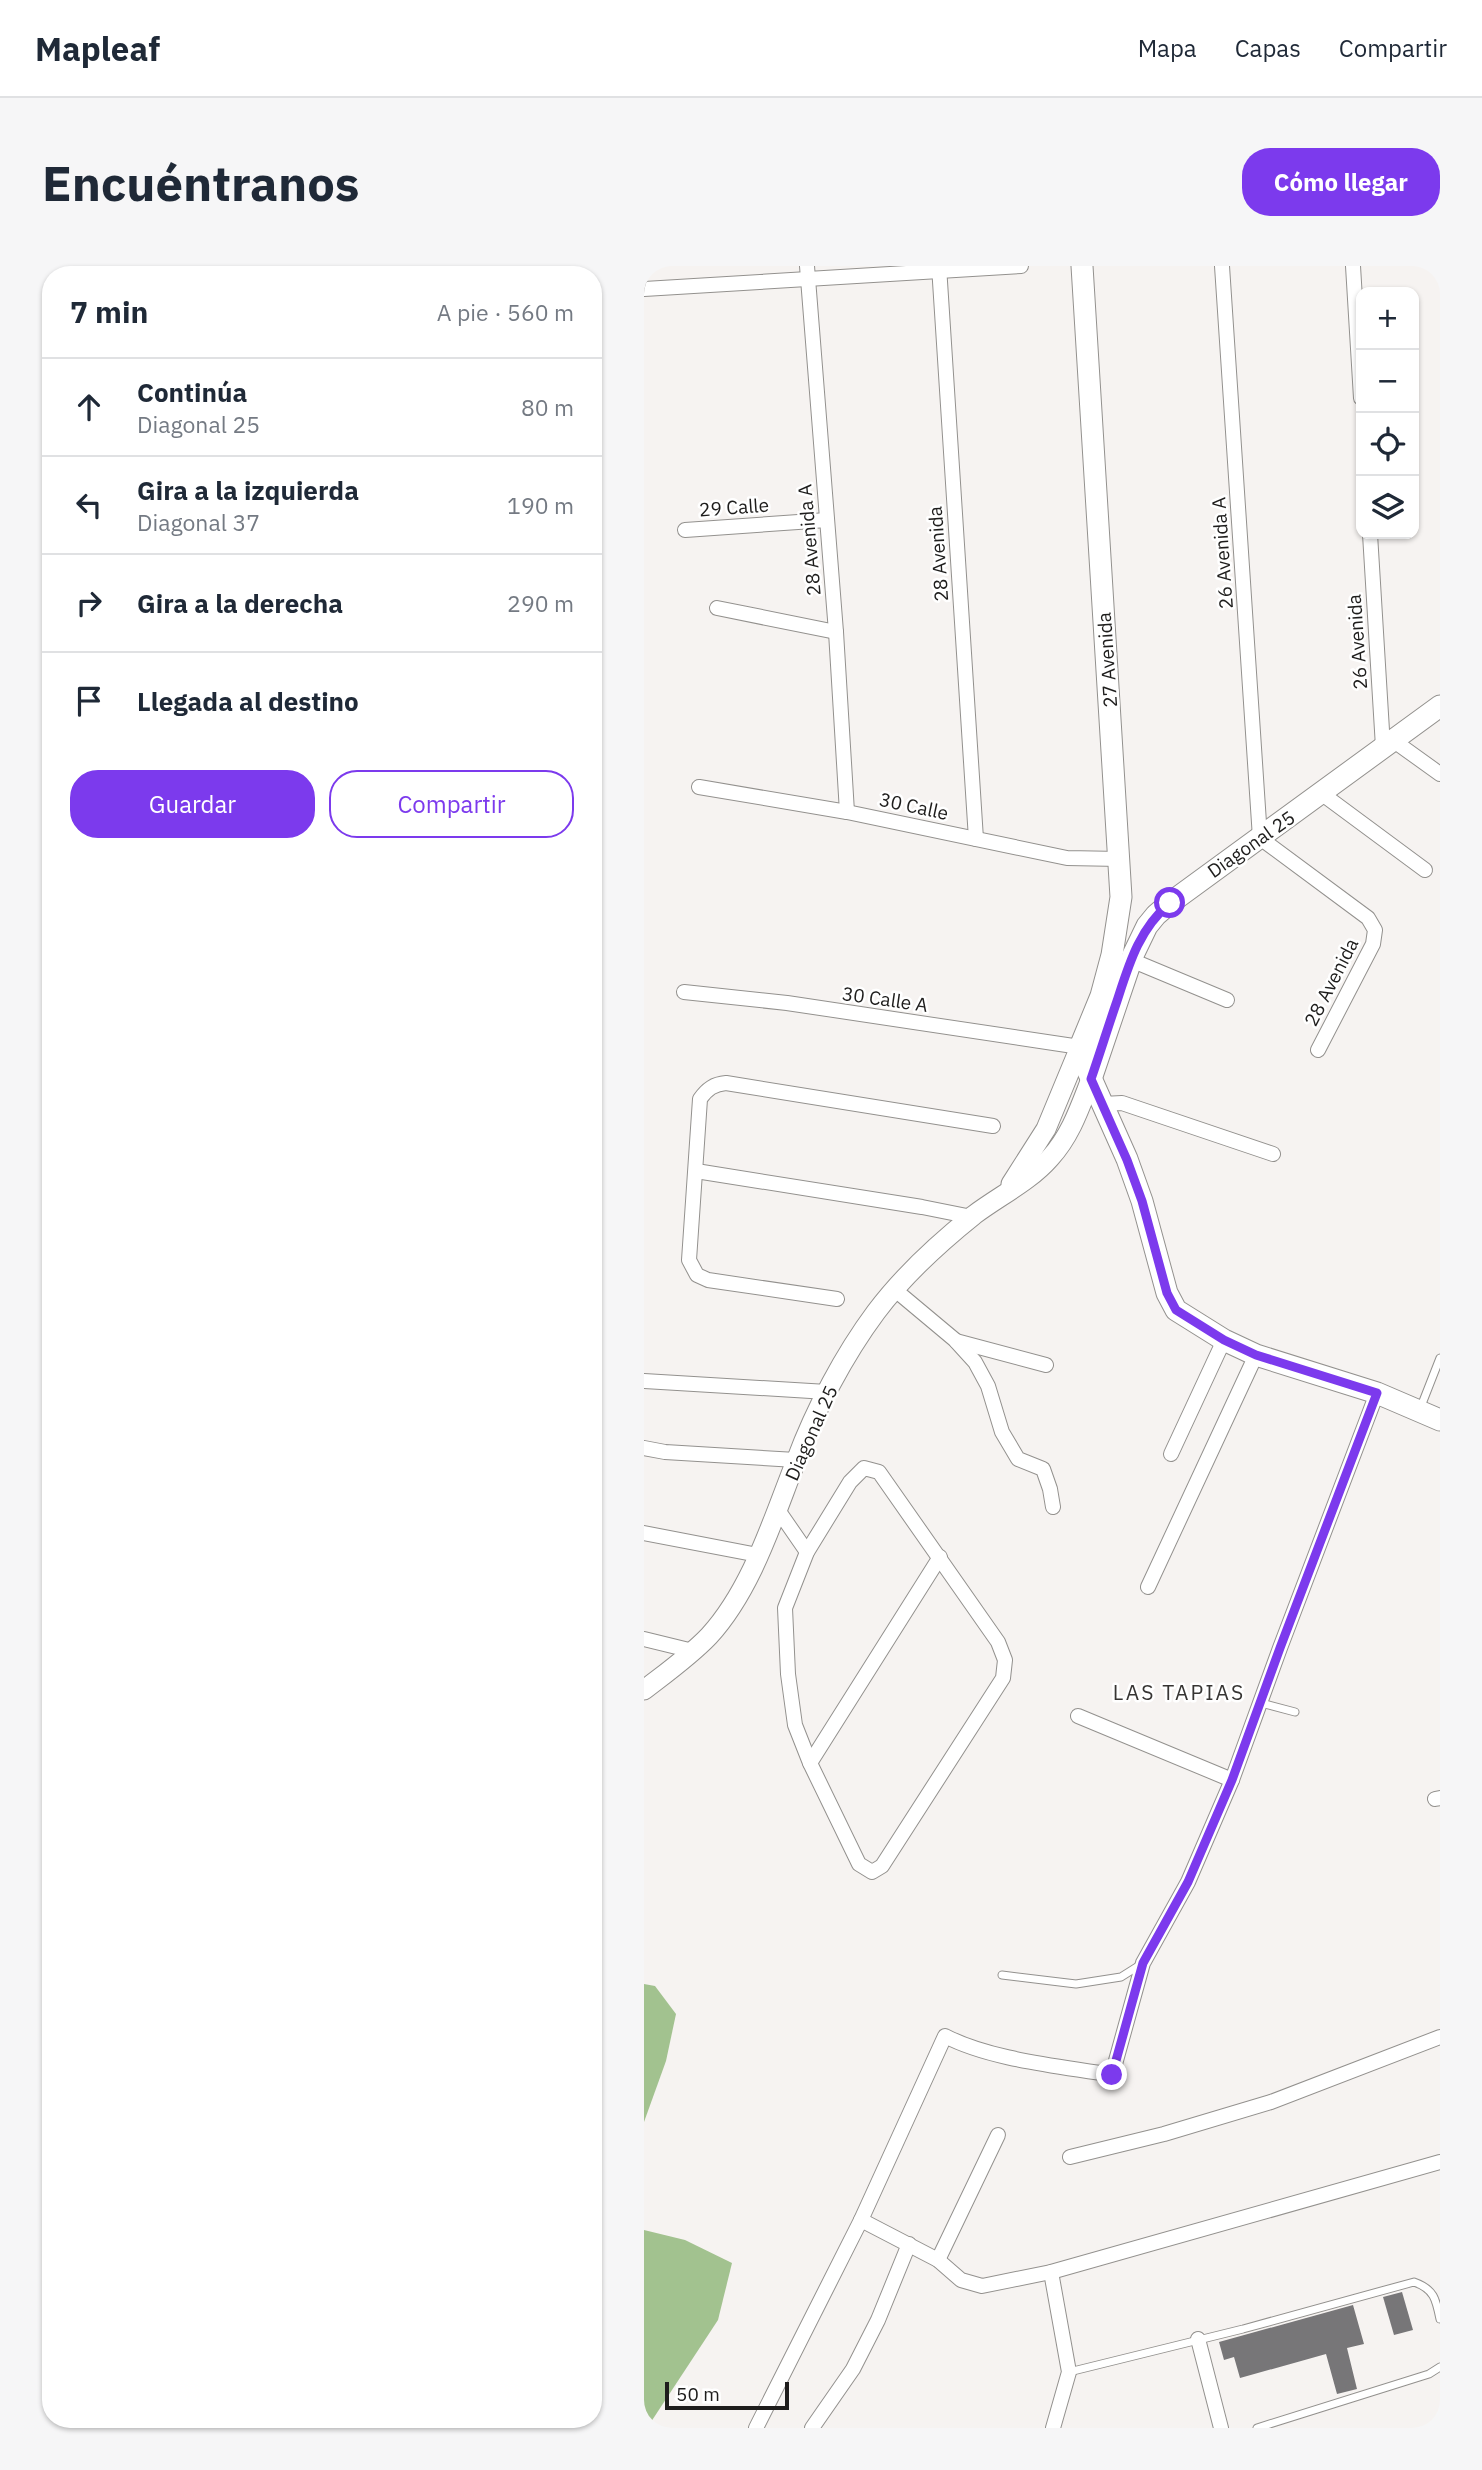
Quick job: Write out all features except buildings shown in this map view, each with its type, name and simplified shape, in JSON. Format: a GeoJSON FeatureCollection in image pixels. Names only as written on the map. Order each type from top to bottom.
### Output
{"type":"FeatureCollection","features":[{"type":"Feature","properties":{"kind":"main road","name":"27 Avenida"},"geometry":{"type":"LineString","coordinates":[[1080,1047],[1101,996],[1112,955],[1119,916],[1120,859],[1082,266]]}},
{"type":"Feature","properties":{"kind":"main road","name":"Diagonal 25"},"geometry":{"type":"LineString","coordinates":[[1091,1079],[1131,960],[1147,926],[1156,915],[1440,706]]}},
{"type":"Feature","properties":{"kind":"main road"},"geometry":{"type":"LineString","coordinates":[[1119,916],[1147,926]]}},
{"type":"Feature","properties":{"kind":"main road"},"geometry":{"type":"LineString","coordinates":[[1080,1047],[1142,1201],[1169,1299],[1181,1315],[1256,1355],[1377,1393],[1440,1420]]}},
{"type":"Feature","properties":{"kind":"street"},"geometry":{"type":"LineString","coordinates":[[644,289],[807,273],[1021,266]]}},
{"type":"Feature","properties":{"kind":"street","name":"26 Avenida A"},"geometry":{"type":"LineString","coordinates":[[1222,266],[1260,838]]}},
{"type":"Feature","properties":{"kind":"street"},"geometry":{"type":"LineString","coordinates":[[1353,266],[1358,350]]}},
{"type":"Feature","properties":{"kind":"street","name":"28 Avenida"},"geometry":{"type":"LineString","coordinates":[[939,269],[976,839]]}},
{"type":"Feature","properties":{"kind":"street","name":"28 Avenida A"},"geometry":{"type":"LineString","coordinates":[[807,273],[836,632],[847,812]]}},
{"type":"Feature","properties":{"kind":"street","name":"29 Calle"},"geometry":{"type":"LineString","coordinates":[[685,530],[827,520]]}},
{"type":"Feature","properties":{"kind":"street","name":"26 Avenida"},"geometry":{"type":"LineString","coordinates":[[1370,539],[1389,744]]}},
{"type":"Feature","properties":{"kind":"street"},"geometry":{"type":"LineString","coordinates":[[717,608],[836,632]]}},
{"type":"Feature","properties":{"kind":"street"},"geometry":{"type":"LineString","coordinates":[[1389,744],[1440,774]]}},
{"type":"Feature","properties":{"kind":"street","name":"30 Calle"},"geometry":{"type":"LineString","coordinates":[[699,787],[847,812],[1067,858],[1120,859]]}},
{"type":"Feature","properties":{"kind":"street"},"geometry":{"type":"LineString","coordinates":[[1321,793],[1425,870]]}},
{"type":"Feature","properties":{"kind":"street","name":"28 Avenida"},"geometry":{"type":"LineString","coordinates":[[1260,838],[1368,918],[1376,930],[1373,944],[1318,1050]]}},
{"type":"Feature","properties":{"kind":"street"},"geometry":{"type":"LineString","coordinates":[[1131,960],[1227,1000]]}},
{"type":"Feature","properties":{"kind":"street","name":"30 Calle A"},"geometry":{"type":"LineString","coordinates":[[684,992],[787,1003],[1080,1047]]}},
{"type":"Feature","properties":{"kind":"street","name":"Diagonal 25"},"geometry":{"type":"LineString","coordinates":[[1004,1193],[1034,1152],[1046,1129],[1080,1047]]}},
{"type":"Feature","properties":{"kind":"street","name":"Diagonal 25"},"geometry":{"type":"LineString","coordinates":[[644,1690],[710,1635],[730,1609],[758,1555],[827,1392],[875,1314],[894,1289],[972,1217],[1036,1172],[1062,1144],[1077,1116],[1091,1079]]}},
{"type":"Feature","properties":{"kind":"street"},"geometry":{"type":"LineString","coordinates":[[837,1299],[708,1280],[697,1275],[689,1260],[700,1099],[708,1089],[720,1083],[993,1126]]}},
{"type":"Feature","properties":{"kind":"street"},"geometry":{"type":"LineString","coordinates":[[1103,1104],[1122,1103],[1273,1154]]}},
{"type":"Feature","properties":{"kind":"street"},"geometry":{"type":"LineString","coordinates":[[696,1171],[972,1217]]}},
{"type":"Feature","properties":{"kind":"street"},"geometry":{"type":"LineString","coordinates":[[894,1289],[955,1340],[975,1362],[988,1386],[1002,1432],[1018,1459],[1042,1469],[1050,1489],[1053,1507]]}},
{"type":"Feature","properties":{"kind":"street"},"geometry":{"type":"LineString","coordinates":[[955,1340],[1046,1364]]}},
{"type":"Feature","properties":{"kind":"street"},"geometry":{"type":"LineString","coordinates":[[1171,1454],[1224,1340]]}},
{"type":"Feature","properties":{"kind":"street"},"geometry":{"type":"LineString","coordinates":[[1148,1587],[1256,1355]]}},
{"type":"Feature","properties":{"kind":"street"},"geometry":{"type":"LineString","coordinates":[[644,1381],[827,1392]]}},
{"type":"Feature","properties":{"kind":"street"},"geometry":{"type":"LineString","coordinates":[[756,2428],[861,2220],[945,2036],[961,2044],[993,2053],[1112,2075],[1143,1963],[1188,1882],[1232,1780],[1377,1393]]}},
{"type":"Feature","properties":{"kind":"street"},"geometry":{"type":"LineString","coordinates":[[644,1448],[665,1452],[796,1460]]}},
{"type":"Feature","properties":{"kind":"street"},"geometry":{"type":"LineString","coordinates":[[864,1468],[879,1472],[940,1557],[998,1642],[1005,1660],[1003,1678],[882,1866],[872,1872],[859,1864],[810,1763],[795,1725],[788,1675],[785,1608],[807,1552],[850,1482],[864,1468]]}},
{"type":"Feature","properties":{"kind":"street"},"geometry":{"type":"LineString","coordinates":[[778,1510],[807,1552]]}},
{"type":"Feature","properties":{"kind":"street"},"geometry":{"type":"LineString","coordinates":[[644,1533],[758,1555]]}},
{"type":"Feature","properties":{"kind":"street"},"geometry":{"type":"LineString","coordinates":[[810,1763],[940,1557]]}},
{"type":"Feature","properties":{"kind":"street"},"geometry":{"type":"LineString","coordinates":[[644,1639],[693,1651]]}},
{"type":"Feature","properties":{"kind":"street"},"geometry":{"type":"LineString","coordinates":[[1078,1716],[1232,1780]]}},
{"type":"Feature","properties":{"kind":"street"},"geometry":{"type":"LineString","coordinates":[[1070,2157],[1164,2134],[1271,2102],[1440,2037]]}},
{"type":"Feature","properties":{"kind":"street"},"geometry":{"type":"LineString","coordinates":[[938,2260],[998,2135]]}},
{"type":"Feature","properties":{"kind":"street"},"geometry":{"type":"LineString","coordinates":[[861,2220],[938,2260],[961,2280],[982,2287],[1051,2272],[1440,2162]]}},
{"type":"Feature","properties":{"kind":"street"},"geometry":{"type":"LineString","coordinates":[[812,2428],[853,2369],[878,2320],[909,2244]]}},
{"type":"Feature","properties":{"kind":"street"},"geometry":{"type":"LineString","coordinates":[[1051,2272],[1069,2372],[1053,2428]]}},
{"type":"Feature","properties":{"kind":"street"},"geometry":{"type":"LineString","coordinates":[[1198,2339],[1221,2428]]}},
{"type":"Feature","properties":{"kind":"lane"},"geometry":{"type":"LineString","coordinates":[[1419,1411],[1440,1358]]}},
{"type":"Feature","properties":{"kind":"lane"},"geometry":{"type":"LineString","coordinates":[[1260,1703],[1295,1712]]}},
{"type":"Feature","properties":{"kind":"lane"},"geometry":{"type":"LineString","coordinates":[[1003,1975],[1076,1984],[1121,1977],[1143,1963]]}},
{"type":"Feature","properties":{"kind":"lane"},"geometry":{"type":"LineString","coordinates":[[1069,2372],[1414,2282],[1427,2287],[1436,2300],[1440,2319]]}},
{"type":"Feature","properties":{"kind":"lane"},"geometry":{"type":"LineString","coordinates":[[1257,2428],[1416,2379],[1440,2367]]}},
{"type":"Feature","properties":{"kind":"green space"},"geometry":{"type":"Polygon","coordinates":[[[644,1984],[655,1986],[676,2014],[666,2061],[644,2122],[644,1984]]]}},
{"type":"Feature","properties":{"kind":"green space"},"geometry":{"type":"Polygon","coordinates":[[[644,2230],[685,2240],[732,2263],[718,2320],[647,2428],[644,2428],[644,2230]]]}},
{"type":"Feature","properties":{"kind":"district","name":"LAS TAPIAS"},"geometry":{"type":"Point","coordinates":[1179,1693]}},
{"type":"Feature","properties":{"kind":"route"},"geometry":{"type":"LineString","coordinates":[[1112,2075],[1143,1963],[1188,1882],[1232,1780],[1377,1393],[1256,1355],[1181,1315],[1169,1299],[1142,1201],[1091,1079],[1140,938],[1156,915],[1170,903]]}}]}
